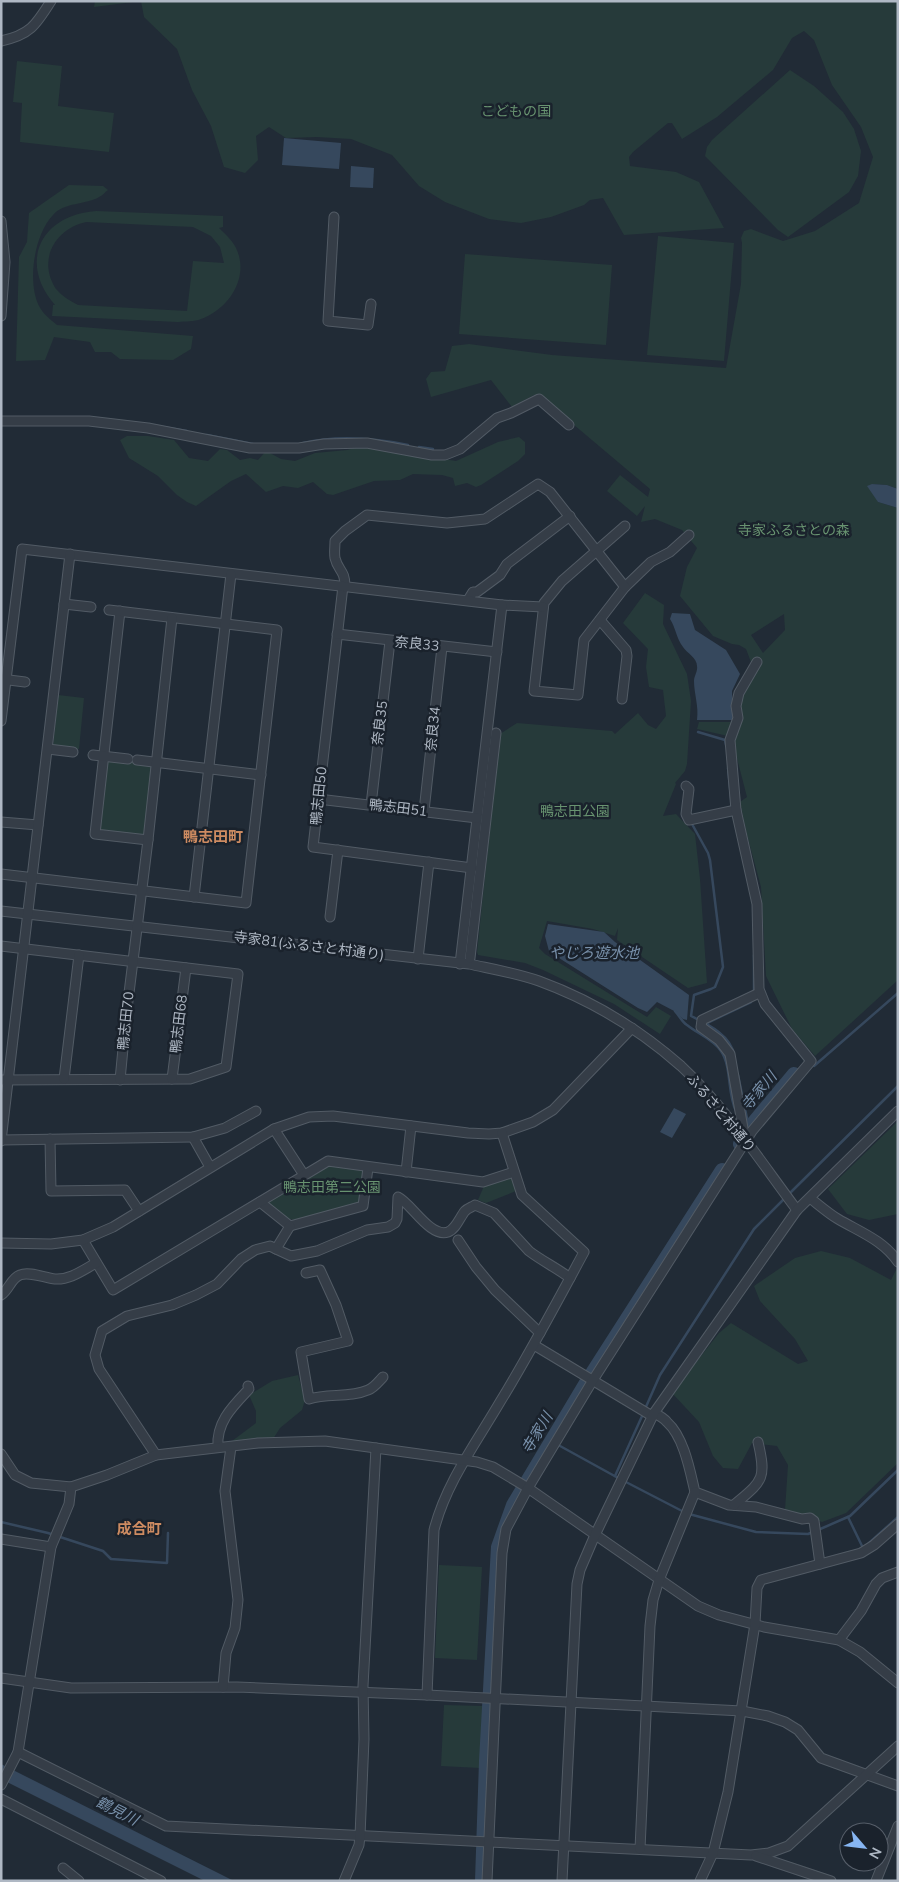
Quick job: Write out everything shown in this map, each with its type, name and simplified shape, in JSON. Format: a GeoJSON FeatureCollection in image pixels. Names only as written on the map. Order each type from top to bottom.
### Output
{"type":"FeatureCollection","features":[{"type":"Feature","properties":{"kind":"street"},"geometry":{"type":"LineString","coordinates":[[1,41],[26,33],[34,26],[50,1]]}},
{"type":"Feature","properties":{"kind":"street"},"geometry":{"type":"LineString","coordinates":[[334,217],[328,322],[368,325],[371,304]]}},
{"type":"Feature","properties":{"kind":"street"},"geometry":{"type":"LineString","coordinates":[[1,221],[4,258],[1,316]]}},
{"type":"Feature","properties":{"kind":"street"},"geometry":{"type":"LineString","coordinates":[[1,421],[89,421],[148,428],[250,448],[299,448],[324,444],[367,443],[432,455],[446,455],[460,449],[497,418],[511,414],[539,399],[569,425]]}},
{"type":"Feature","properties":{"kind":"street"},"geometry":{"type":"LineString","coordinates":[[344,586],[345,574],[338,565],[335,556],[335,541],[345,530],[367,515],[448,523],[485,519],[538,484],[550,492],[625,587]]}},
{"type":"Feature","properties":{"kind":"street"},"geometry":{"type":"LineString","coordinates":[[468,600],[473,592],[477,592],[500,575],[507,564],[570,516]]}},
{"type":"Feature","properties":{"kind":"street"},"geometry":{"type":"LineString","coordinates":[[625,526],[599,548],[598,552],[562,581],[544,603],[534,691],[578,695],[584,640],[625,587],[651,562],[670,552],[689,535]]}},
{"type":"Feature","properties":{"kind":"street"},"geometry":{"type":"LineString","coordinates":[[1,721],[4,679],[22,549],[502,605],[543,607]]}},
{"type":"Feature","properties":{"kind":"street"},"geometry":{"type":"LineString","coordinates":[[70,554],[24,949],[5,1080],[1,1140],[193,1137],[225,1128],[256,1111]]}},
{"type":"Feature","properties":{"kind":"street"},"geometry":{"type":"LineString","coordinates":[[194,897],[231,574]]}},
{"type":"Feature","properties":{"kind":"street","name":"鴨志田50"},"geometry":{"type":"LineString","coordinates":[[344,586],[313,847],[472,868]]}},
{"type":"Feature","properties":{"kind":"street"},"geometry":{"type":"LineString","coordinates":[[64,604],[91,607]]}},
{"type":"Feature","properties":{"kind":"street"},"geometry":{"type":"LineString","coordinates":[[460,964],[502,605]]}},
{"type":"Feature","properties":{"kind":"street"},"geometry":{"type":"LineString","coordinates":[[1,874],[246,903],[277,630],[109,610]]}},
{"type":"Feature","properties":{"kind":"street"},"geometry":{"type":"LineString","coordinates":[[120,611],[95,834],[148,840]]}},
{"type":"Feature","properties":{"kind":"street","name":"鴨志田70"},"geometry":{"type":"LineString","coordinates":[[120,1080],[172,618]]}},
{"type":"Feature","properties":{"kind":"street"},"geometry":{"type":"LineString","coordinates":[[600,620],[626,650],[622,699]]}},
{"type":"Feature","properties":{"kind":"street","name":"奈良33"},"geometry":{"type":"LineString","coordinates":[[337,634],[497,652]]}},
{"type":"Feature","properties":{"kind":"street","name":"奈良35"},"geometry":{"type":"LineString","coordinates":[[371,804],[390,641]]}},
{"type":"Feature","properties":{"kind":"street","name":"奈良34"},"geometry":{"type":"LineString","coordinates":[[424,811],[442,647]]}},
{"type":"Feature","properties":{"kind":"street"},"geometry":{"type":"LineString","coordinates":[[488,1881],[486,1842],[492,1699],[502,1553],[506,1529],[528,1488],[593,1380],[745,1140],[812,1061],[770,1010],[760,993],[758,904],[736,810],[730,740],[738,718],[736,706],[739,693],[757,662]]}},
{"type":"Feature","properties":{"kind":"street"},"geometry":{"type":"LineString","coordinates":[[4,679],[25,682]]}},
{"type":"Feature","properties":{"kind":"street"},"geometry":{"type":"LineString","coordinates":[[470,958],[496,733]]}},
{"type":"Feature","properties":{"kind":"street"},"geometry":{"type":"LineString","coordinates":[[48,749],[73,752]]}},
{"type":"Feature","properties":{"kind":"street"},"geometry":{"type":"LineString","coordinates":[[93,755],[261,775]]}},
{"type":"Feature","properties":{"kind":"street"},"geometry":{"type":"LineString","coordinates":[[686,786],[690,790],[686,814],[689,820],[736,810]]}},
{"type":"Feature","properties":{"kind":"street","name":"鴨志田51"},"geometry":{"type":"LineString","coordinates":[[318,799],[477,818]]}},
{"type":"Feature","properties":{"kind":"street"},"geometry":{"type":"LineString","coordinates":[[1,822],[38,825]]}},
{"type":"Feature","properties":{"kind":"street"},"geometry":{"type":"LineString","coordinates":[[330,916],[338,850]]}},
{"type":"Feature","properties":{"kind":"street"},"geometry":{"type":"LineString","coordinates":[[418,959],[429,862]]}},
{"type":"Feature","properties":{"kind":"street","name":"寺家81(ふるさと村通り)"},"geometry":{"type":"LineString","coordinates":[[1,911],[460,964],[539,981],[609,1014]]}},
{"type":"Feature","properties":{"kind":"street"},"geometry":{"type":"LineString","coordinates":[[1,946],[238,974],[226,1067],[190,1079],[5,1080]]}},
{"type":"Feature","properties":{"kind":"street"},"geometry":{"type":"LineString","coordinates":[[64,1079],[79,955]]}},
{"type":"Feature","properties":{"kind":"street","name":"鴨志田68"},"geometry":{"type":"LineString","coordinates":[[172,1078],[186,968]]}},
{"type":"Feature","properties":{"kind":"street"},"geometry":{"type":"LineString","coordinates":[[745,1140],[730,1054],[719,1040],[701,1027],[702,1020],[760,993]]}},
{"type":"Feature","properties":{"kind":"street","name":"ふるさと村通り"},"geometry":{"type":"LineString","coordinates":[[609,1014],[632,1028],[681,1066],[708,1094],[797,1210]]}},
{"type":"Feature","properties":{"kind":"street"},"geometry":{"type":"LineString","coordinates":[[1,1243],[56,1244],[83,1240],[113,1227],[274,1129],[309,1117],[318,1116],[468,1133],[502,1133],[533,1122],[552,1110],[632,1028]]}},
{"type":"Feature","properties":{"kind":"street"},"geometry":{"type":"LineString","coordinates":[[562,1881],[577,1584],[580,1570],[595,1535],[653,1414],[797,1210],[898,1111]]}},
{"type":"Feature","properties":{"kind":"street"},"geometry":{"type":"LineString","coordinates":[[406,1172],[411,1126]]}},
{"type":"Feature","properties":{"kind":"street"},"geometry":{"type":"LineString","coordinates":[[274,1129],[304,1175]]}},
{"type":"Feature","properties":{"kind":"street"},"geometry":{"type":"LineString","coordinates":[[427,1695],[434,1530],[439,1511],[451,1485],[534,1345],[584,1252],[522,1195],[502,1133]]}},
{"type":"Feature","properties":{"kind":"street"},"geometry":{"type":"LineString","coordinates":[[193,1137],[210,1167]]}},
{"type":"Feature","properties":{"kind":"street"},"geometry":{"type":"LineString","coordinates":[[50,1139],[51,1190],[125,1190],[139,1211]]}},
{"type":"Feature","properties":{"kind":"street"},"geometry":{"type":"LineString","coordinates":[[83,1240],[113,1290],[328,1161],[368,1168],[483,1182],[514,1172]]}},
{"type":"Feature","properties":{"kind":"street"},"geometry":{"type":"LineString","coordinates":[[276,1249],[290,1226],[363,1206],[368,1168]]}},
{"type":"Feature","properties":{"kind":"street"},"geometry":{"type":"LineString","coordinates":[[156,1455],[99,1369],[95,1355],[102,1331],[127,1316],[172,1305],[217,1284],[241,1259],[255,1250],[270,1246],[290,1256],[317,1251],[367,1230],[388,1227],[395,1223],[397,1219],[398,1196],[429,1226],[444,1232],[449,1232],[465,1211],[475,1205],[488,1209],[536,1256],[556,1267],[570,1278]]}},
{"type":"Feature","properties":{"kind":"street"},"geometry":{"type":"LineString","coordinates":[[810,1198],[838,1219],[879,1242],[898,1262]]}},
{"type":"Feature","properties":{"kind":"street"},"geometry":{"type":"LineString","coordinates":[[260,1202],[290,1226]]}},
{"type":"Feature","properties":{"kind":"street"},"geometry":{"type":"LineString","coordinates":[[458,1240],[495,1290],[540,1333]]}},
{"type":"Feature","properties":{"kind":"street"},"geometry":{"type":"LineString","coordinates":[[1,1295],[7,1291],[17,1276],[22,1274],[57,1279],[69,1278],[96,1263]]}},
{"type":"Feature","properties":{"kind":"street"},"geometry":{"type":"LineString","coordinates":[[306,1273],[320,1270],[336,1305],[348,1341],[301,1352],[309,1399],[319,1395],[346,1394],[368,1390],[384,1377]]}},
{"type":"Feature","properties":{"kind":"street"},"geometry":{"type":"LineString","coordinates":[[534,1345],[669,1422],[678,1436],[685,1454],[695,1492],[659,1580],[653,1600],[650,1626],[640,1849]]}},
{"type":"Feature","properties":{"kind":"street"},"geometry":{"type":"LineString","coordinates":[[218,1447],[222,1421],[249,1389],[248,1386]]}},
{"type":"Feature","properties":{"kind":"street"},"geometry":{"type":"LineString","coordinates":[[1,1454],[15,1475],[31,1483],[71,1487],[156,1455],[258,1443],[324,1441],[467,1459],[493,1468],[528,1488],[659,1580],[708,1611],[755,1624],[839,1640],[860,1652],[898,1683]]}},
{"type":"Feature","properties":{"kind":"street"},"geometry":{"type":"LineString","coordinates":[[734,1505],[758,1485],[763,1475],[758,1442]]}},
{"type":"Feature","properties":{"kind":"street"},"geometry":{"type":"LineString","coordinates":[[223,1687],[226,1653],[235,1628],[238,1600],[225,1491],[230,1447]]}},
{"type":"Feature","properties":{"kind":"street"},"geometry":{"type":"LineString","coordinates":[[344,1881],[360,1845],[364,1739],[363,1692],[376,1448]]}},
{"type":"Feature","properties":{"kind":"street"},"geometry":{"type":"LineString","coordinates":[[1,1785],[17,1755],[51,1547],[68,1504],[71,1487]]}},
{"type":"Feature","properties":{"kind":"street"},"geometry":{"type":"LineString","coordinates":[[695,1492],[709,1499],[729,1505],[756,1507],[802,1519],[810,1518],[814,1521],[820,1564]]}},
{"type":"Feature","properties":{"kind":"street"},"geometry":{"type":"LineString","coordinates":[[700,1881],[713,1853],[728,1792],[755,1624],[757,1588],[761,1580],[861,1553],[874,1545],[898,1524]]}},
{"type":"Feature","properties":{"kind":"street"},"geometry":{"type":"LineString","coordinates":[[1,1539],[51,1547]]}},
{"type":"Feature","properties":{"kind":"street"},"geometry":{"type":"LineString","coordinates":[[839,1640],[861,1611],[876,1584],[882,1578],[898,1572]]}},
{"type":"Feature","properties":{"kind":"street"},"geometry":{"type":"LineString","coordinates":[[1,1678],[70,1688],[223,1687],[742,1711],[786,1722],[798,1730],[820,1758],[898,1786]]}},
{"type":"Feature","properties":{"kind":"street"},"geometry":{"type":"LineString","coordinates":[[17,1755],[166,1826],[751,1855],[769,1853],[788,1846],[898,1746]]}},
{"type":"Feature","properties":{"kind":"street"},"geometry":{"type":"LineString","coordinates":[[1,1799],[161,1881]]}},
{"type":"Feature","properties":{"kind":"street"},"geometry":{"type":"LineString","coordinates":[[876,1881],[898,1826]]}},
{"type":"Feature","properties":{"kind":"street"},"geometry":{"type":"LineString","coordinates":[[751,1855],[805,1877],[831,1881]]}},
{"type":"Feature","properties":{"kind":"street"},"geometry":{"type":"LineString","coordinates":[[63,1868],[79,1881]]}},
{"type":"Feature","properties":{"kind":"green space"},"geometry":{"type":"Polygon","coordinates":[[[95,1],[141,1],[94,7],[95,1]]]}},
{"type":"Feature","properties":{"kind":"green space"},"geometry":{"type":"Polygon","coordinates":[[[141,1],[898,1],[898,489],[887,485],[872,484],[878,502],[898,508],[898,980],[815,1056],[792,1029],[766,976],[761,887],[740,802],[747,797],[733,743],[737,689],[754,670],[746,649],[713,636],[680,596],[687,567],[697,548],[682,530],[655,519],[641,522],[645,506],[637,516],[607,491],[620,475],[648,497],[650,489],[548,403],[534,395],[512,407],[491,380],[431,397],[426,379],[431,372],[445,371],[452,346],[469,344],[552,355],[726,368],[741,284],[741,238],[744,231],[751,229],[783,241],[815,231],[859,203],[873,157],[861,127],[832,85],[814,40],[804,31],[792,38],[773,70],[717,117],[682,139],[672,123],[668,123],[629,157],[630,166],[676,172],[699,182],[724,228],[624,235],[603,198],[590,200],[584,205],[551,217],[521,223],[489,219],[445,202],[419,186],[392,155],[351,139],[286,138],[269,127],[256,136],[258,160],[245,173],[224,167],[211,126],[192,90],[177,49],[144,17],[141,1]],[[784,614],[751,635],[763,653],[785,630],[784,614]]]}},
{"type":"Feature","properties":{"kind":"green space"},"geometry":{"type":"Polygon","coordinates":[[[17,61],[62,66],[58,106],[114,113],[109,152],[20,142],[22,103],[13,102],[17,61]]]}},
{"type":"Feature","properties":{"kind":"green space"},"geometry":{"type":"Polygon","coordinates":[[[790,70],[814,86],[843,112],[854,129],[861,151],[858,176],[849,192],[788,237],[778,230],[705,156],[707,147],[712,140],[790,70]]]}},
{"type":"Feature","properties":{"kind":"green space"},"geometry":{"type":"Polygon","coordinates":[[[69,185],[103,186],[108,190],[94,200],[63,208],[53,215],[46,224],[37,246],[33,272],[35,296],[43,312],[57,325],[193,336],[191,349],[173,360],[120,359],[111,352],[95,352],[90,342],[54,337],[45,360],[16,361],[19,257],[27,242],[29,213],[69,185]]]}},
{"type":"Feature","properties":{"kind":"green space"},"geometry":{"type":"Polygon","coordinates":[[[96,211],[223,216],[223,227],[219,228],[234,245],[240,259],[238,281],[234,291],[220,308],[201,319],[192,321],[52,316],[53,305],[55,305],[44,289],[38,273],[37,258],[41,244],[49,231],[61,221],[77,214],[96,211]],[[86,222],[66,231],[52,247],[48,267],[51,278],[58,292],[78,305],[187,311],[193,261],[224,263],[220,247],[211,236],[193,227],[86,222]]]}},
{"type":"Feature","properties":{"kind":"green space"},"geometry":{"type":"Polygon","coordinates":[[[658,236],[734,243],[724,361],[647,355],[658,236]]]}},
{"type":"Feature","properties":{"kind":"green space"},"geometry":{"type":"Polygon","coordinates":[[[465,254],[612,265],[606,345],[459,334],[465,254]]]}},
{"type":"Feature","properties":{"kind":"green space"},"geometry":{"type":"Polygon","coordinates":[[[127,436],[148,436],[174,440],[189,458],[208,461],[220,449],[227,450],[240,460],[250,458],[258,460],[266,451],[281,459],[295,461],[315,453],[347,450],[361,446],[456,461],[498,442],[519,437],[525,442],[525,454],[518,461],[476,487],[467,483],[455,486],[453,478],[442,475],[413,474],[400,480],[374,481],[333,495],[327,494],[313,482],[298,488],[283,486],[266,492],[246,474],[231,481],[196,506],[177,495],[158,476],[129,458],[120,440],[127,436]]]}},
{"type":"Feature","properties":{"kind":"green space","name":"鴨志田公園"},"geometry":{"type":"Polygon","coordinates":[[[645,593],[664,605],[663,624],[687,674],[691,701],[687,764],[685,771],[675,783],[663,816],[676,814],[695,834],[707,983],[688,988],[617,940],[618,928],[615,936],[593,929],[547,921],[539,948],[545,954],[647,1017],[656,1007],[671,1016],[660,1034],[614,1004],[543,970],[525,963],[478,955],[477,952],[500,734],[517,723],[612,731],[615,734],[638,713],[648,725],[656,729],[666,716],[663,690],[649,687],[646,667],[648,649],[623,623],[645,593]]]}},
{"type":"Feature","properties":{"kind":"green space"},"geometry":{"type":"Polygon","coordinates":[[[58,695],[84,698],[79,749],[53,747],[58,695]]]}},
{"type":"Feature","properties":{"kind":"green space"},"geometry":{"type":"Polygon","coordinates":[[[699,722],[732,722],[728,736],[697,729],[699,722]]]}},
{"type":"Feature","properties":{"kind":"green space"},"geometry":{"type":"Polygon","coordinates":[[[106,761],[150,764],[153,767],[146,830],[143,835],[102,832],[99,828],[106,761]]]}},
{"type":"Feature","properties":{"kind":"green space"},"geometry":{"type":"Polygon","coordinates":[[[898,1121],[898,1214],[869,1220],[847,1214],[828,1189],[898,1121]]]}},
{"type":"Feature","properties":{"kind":"green space","name":"鴨志田第二公園"},"geometry":{"type":"Polygon","coordinates":[[[328,1164],[361,1170],[364,1173],[358,1203],[296,1220],[289,1219],[269,1203],[269,1200],[328,1164]]]}},
{"type":"Feature","properties":{"kind":"green space"},"geometry":{"type":"Polygon","coordinates":[[[509,1176],[513,1179],[516,1191],[486,1203],[478,1200],[484,1186],[509,1176]]]}},
{"type":"Feature","properties":{"kind":"green space"},"geometry":{"type":"Polygon","coordinates":[[[821,1251],[850,1258],[891,1280],[898,1266],[898,1463],[846,1513],[822,1522],[785,1510],[788,1465],[777,1446],[752,1443],[738,1469],[723,1468],[713,1456],[699,1422],[672,1393],[719,1333],[731,1323],[798,1364],[808,1361],[795,1339],[760,1301],[754,1286],[795,1258],[821,1251]]]}},
{"type":"Feature","properties":{"kind":"green space"},"geometry":{"type":"Polygon","coordinates":[[[298,1375],[305,1400],[302,1410],[280,1428],[273,1439],[232,1441],[256,1423],[256,1411],[249,1395],[272,1381],[298,1375]]]}},
{"type":"Feature","properties":{"kind":"green space"},"geometry":{"type":"Polygon","coordinates":[[[439,1565],[482,1567],[477,1660],[435,1658],[439,1565]]]}},
{"type":"Feature","properties":{"kind":"green space"},"geometry":{"type":"Polygon","coordinates":[[[444,1705],[483,1706],[480,1768],[441,1766],[444,1705]]]}},
{"type":"Feature","properties":{"kind":"water"},"geometry":{"type":"Polygon","coordinates":[[[284,138],[341,143],[339,169],[282,165],[284,138]]]}},
{"type":"Feature","properties":{"kind":"water"},"geometry":{"type":"Polygon","coordinates":[[[351,166],[374,168],[373,188],[350,187],[351,166]]]}},
{"type":"Feature","properties":{"kind":"water"},"geometry":{"type":"Polygon","coordinates":[[[872,484],[887,485],[898,489],[898,508],[878,502],[867,486],[872,484]]]}},
{"type":"Feature","properties":{"kind":"water"},"geometry":{"type":"Polygon","coordinates":[[[672,613],[690,614],[695,630],[726,650],[740,674],[732,691],[733,720],[697,720],[694,681],[697,663],[679,640],[670,619],[672,613]]]}},
{"type":"Feature","properties":{"kind":"water","name":"やじろ遊水池"},"geometry":{"type":"Polygon","coordinates":[[[548,924],[604,932],[689,995],[687,1020],[657,1002],[647,1012],[638,1008],[559,958],[549,951],[545,936],[548,924]]]}},
{"type":"Feature","properties":{"kind":"water"},"geometry":{"type":"Polygon","coordinates":[[[674,1108],[686,1114],[672,1138],[660,1132],[674,1108]]]}},
{"type":"Feature","properties":{"kind":"water"},"geometry":{"type":"Polygon","coordinates":[[[1,1764],[234,1881],[205,1881],[1,1779],[1,1764]]]}},
{"type":"Feature","properties":{"kind":"waterway"},"geometry":{"type":"LineString","coordinates":[[163,427],[187,431]]}},
{"type":"Feature","properties":{"kind":"waterway"},"geometry":{"type":"LineString","coordinates":[[207,435],[253,444]]}},
{"type":"Feature","properties":{"kind":"waterway"},"geometry":{"type":"LineString","coordinates":[[303,443],[329,439],[356,438],[408,445]]}},
{"type":"Feature","properties":{"kind":"waterway"},"geometry":{"type":"LineString","coordinates":[[419,447],[433,449]]}},
{"type":"Feature","properties":{"kind":"waterway"},"geometry":{"type":"LineString","coordinates":[[698,732],[725,740],[726,745]]}},
{"type":"Feature","properties":{"kind":"waterway"},"geometry":{"type":"LineString","coordinates":[[728,768],[732,808]]}},
{"type":"Feature","properties":{"kind":"waterway"},"geometry":{"type":"LineString","coordinates":[[692,824],[710,860],[723,967],[715,987],[694,995],[691,1016],[723,1036],[732,1048],[734,1055]]}},
{"type":"Feature","properties":{"kind":"waterway"},"geometry":{"type":"LineString","coordinates":[[754,955],[754,992]]}},
{"type":"Feature","properties":{"kind":"waterway","name":"寺家川"},"geometry":{"type":"LineString","coordinates":[[814,1066],[898,993]]}},
{"type":"Feature","properties":{"kind":"waterway"},"geometry":{"type":"LineString","coordinates":[[707,1023],[751,1002]]}},
{"type":"Feature","properties":{"kind":"waterway"},"geometry":{"type":"LineString","coordinates":[[675,1011],[685,1024],[710,1040],[721,1051],[727,1065],[731,1096],[736,1111]]}},
{"type":"Feature","properties":{"kind":"waterway","name":"寺家川"},"geometry":{"type":"LineString","coordinates":[[740,1144],[749,1128],[794,1074]]}},
{"type":"Feature","properties":{"kind":"waterway"},"geometry":{"type":"LineString","coordinates":[[738,1075],[749,1128]]}},
{"type":"Feature","properties":{"kind":"waterway"},"geometry":{"type":"LineString","coordinates":[[789,1194],[898,1086]]}},
{"type":"Feature","properties":{"kind":"waterway","name":"寺家川"},"geometry":{"type":"LineString","coordinates":[[482,1881],[486,1761],[498,1547],[513,1505],[587,1381],[722,1170]]}},
{"type":"Feature","properties":{"kind":"waterway"},"geometry":{"type":"LineString","coordinates":[[645,1409],[660,1375],[754,1229],[785,1198]]}},
{"type":"Feature","properties":{"kind":"waterway"},"geometry":{"type":"LineString","coordinates":[[615,1476],[643,1414]]}},
{"type":"Feature","properties":{"kind":"waterway"},"geometry":{"type":"LineString","coordinates":[[551,1441],[620,1479]]}},
{"type":"Feature","properties":{"kind":"waterway"},"geometry":{"type":"LineString","coordinates":[[818,1530],[850,1516],[898,1470]]}},
{"type":"Feature","properties":{"kind":"waterway"},"geometry":{"type":"LineString","coordinates":[[624,1481],[684,1512]]}},
{"type":"Feature","properties":{"kind":"waterway"},"geometry":{"type":"LineString","coordinates":[[689,1514],[756,1532],[808,1534],[813,1532]]}},
{"type":"Feature","properties":{"kind":"waterway"},"geometry":{"type":"LineString","coordinates":[[848,1517],[863,1548],[865,1547]]}},
{"type":"Feature","properties":{"kind":"waterway"},"geometry":{"type":"LineString","coordinates":[[869,1543],[898,1517]]}},
{"type":"Feature","properties":{"kind":"waterway"},"geometry":{"type":"LineString","coordinates":[[1,1522],[48,1533],[103,1551],[111,1559],[167,1563],[168,1533]]}},
{"type":"Feature","properties":{"kind":"district","name":"鴨志田町"},"geometry":{"type":"Point","coordinates":[213,837]}},
{"type":"Feature","properties":{"kind":"district","name":"成合町"},"geometry":{"type":"Point","coordinates":[139,1529]}},
{"type":"Feature","properties":{"kind":"park label","name":"こどもの国"},"geometry":{"type":"Point","coordinates":[516,111]}},
{"type":"Feature","properties":{"kind":"park label","name":"寺家ふるさとの森"},"geometry":{"type":"Point","coordinates":[794,530]}},
{"type":"Feature","properties":{"kind":"water label","name":"鶴見川"},"geometry":{"type":"Point","coordinates":[117,1811]}}]}
